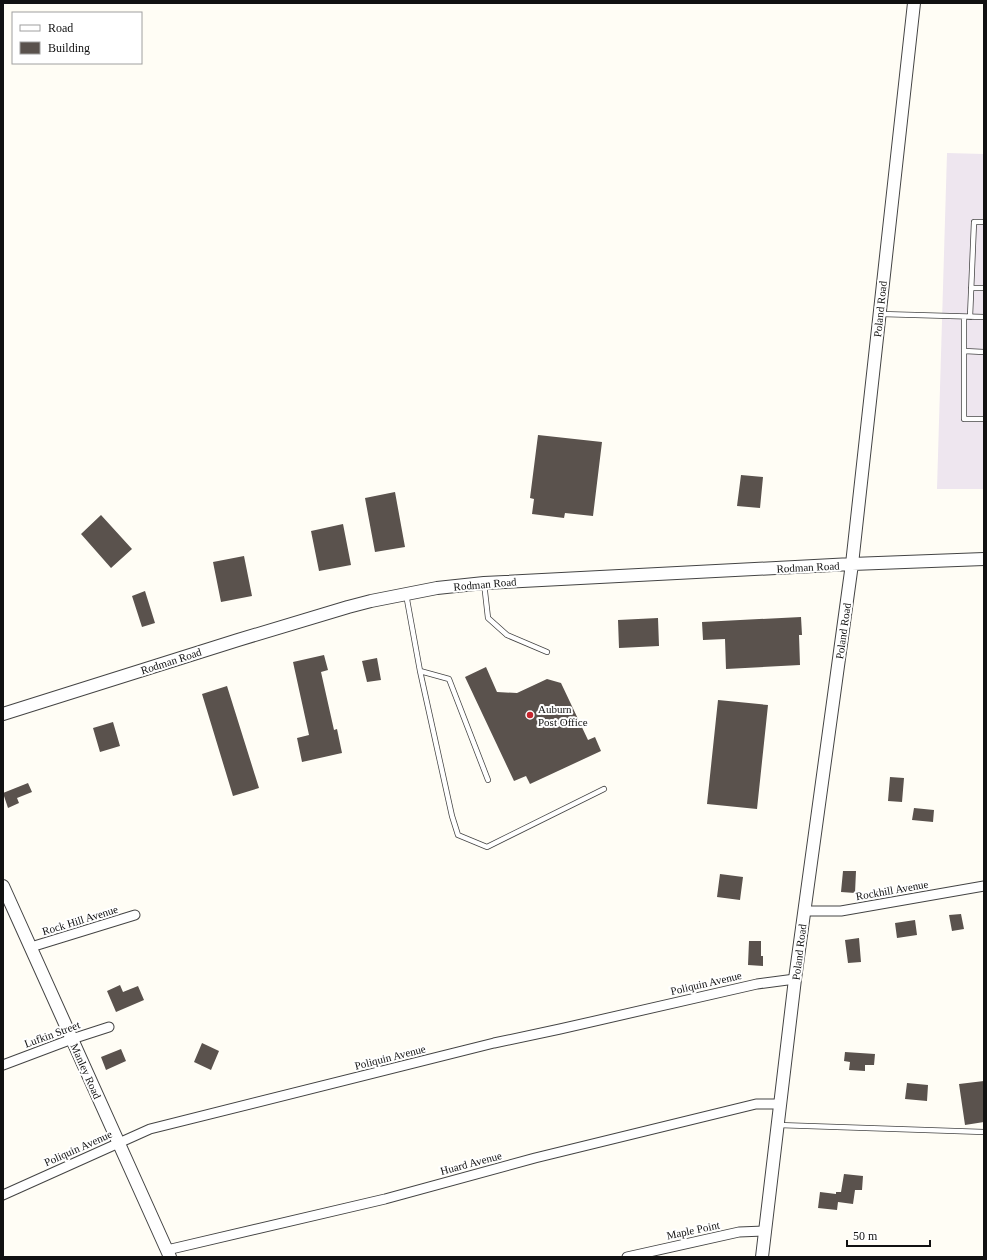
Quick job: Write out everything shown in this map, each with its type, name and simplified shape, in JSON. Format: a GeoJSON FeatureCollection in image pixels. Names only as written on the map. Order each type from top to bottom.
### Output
{"type":"FeatureCollection","features":[{"type":"Feature","properties":{"kind":"street","name":"Poland Road"},"geometry":{"type":"LineString","coordinates":[[762,1257],[795,980],[852,564],[914,3]]}},
{"type":"Feature","properties":{"kind":"street","name":"Rodman Road"},"geometry":{"type":"LineString","coordinates":[[3,714],[246,637],[348,607],[437,588],[484,583],[852,564],[984,559]]}},
{"type":"Feature","properties":{"kind":"street","name":"Manley Road"},"geometry":{"type":"LineString","coordinates":[[3,886],[169,1253]]}},
{"type":"Feature","properties":{"kind":"street","name":"Rockhill Avenue"},"geometry":{"type":"LineString","coordinates":[[804,911],[841,911],[984,886]]}},
{"type":"Feature","properties":{"kind":"street","name":"Rock Hill Avenue"},"geometry":{"type":"LineString","coordinates":[[31,947],[135,915]]}},
{"type":"Feature","properties":{"kind":"street","name":"Poliquin Avenue"},"geometry":{"type":"LineString","coordinates":[[3,1195],[150,1129],[494,1043],[757,984],[795,980]]}},
{"type":"Feature","properties":{"kind":"street","name":"Lufkin Street"},"geometry":{"type":"LineString","coordinates":[[3,1065],[109,1027]]}},
{"type":"Feature","properties":{"kind":"street","name":"Huard Avenue"},"geometry":{"type":"LineString","coordinates":[[169,1253],[385,1199],[542,1156],[756,1104],[781,1104]]}},
{"type":"Feature","properties":{"kind":"street","name":"Maple Point"},"geometry":{"type":"LineString","coordinates":[[628,1257],[739,1232],[765,1231]]}},
{"type":"Feature","properties":{"kind":"lane"},"geometry":{"type":"LineString","coordinates":[[970,317],[974,222],[984,222]]}},
{"type":"Feature","properties":{"kind":"lane"},"geometry":{"type":"LineString","coordinates":[[971,288],[984,288]]}},
{"type":"Feature","properties":{"kind":"lane"},"geometry":{"type":"LineString","coordinates":[[880,314],[984,317]]}},
{"type":"Feature","properties":{"kind":"lane"},"geometry":{"type":"LineString","coordinates":[[964,317],[964,419],[984,419]]}},
{"type":"Feature","properties":{"kind":"lane"},"geometry":{"type":"LineString","coordinates":[[964,350],[984,352]]}},
{"type":"Feature","properties":{"kind":"lane"},"geometry":{"type":"LineString","coordinates":[[484,583],[488,618],[507,635],[547,652]]}},
{"type":"Feature","properties":{"kind":"lane"},"geometry":{"type":"LineString","coordinates":[[406,594],[420,671],[452,816],[458,835],[487,847],[604,789]]}},
{"type":"Feature","properties":{"kind":"lane"},"geometry":{"type":"LineString","coordinates":[[420,671],[449,679],[488,780]]}},
{"type":"Feature","properties":{"kind":"lane"},"geometry":{"type":"LineString","coordinates":[[778,1125],[984,1132]]}},
{"type":"Feature","properties":{"kind":"shaded area"},"geometry":{"type":"Polygon","coordinates":[[[947,153],[984,154],[984,489],[937,489],[947,153]]]}},
{"type":"Feature","properties":{"kind":"building"},"geometry":{"type":"Polygon","coordinates":[[[538,435],[602,442],[593,516],[565,513],[564,518],[532,514],[534,499],[530,498],[538,435]]]}},
{"type":"Feature","properties":{"kind":"building"},"geometry":{"type":"Polygon","coordinates":[[[741,475],[763,477],[760,508],[737,506],[741,475]]]}},
{"type":"Feature","properties":{"kind":"building"},"geometry":{"type":"Polygon","coordinates":[[[395,492],[405,547],[375,552],[365,498],[395,492]]]}},
{"type":"Feature","properties":{"kind":"building"},"geometry":{"type":"Polygon","coordinates":[[[101,515],[132,549],[111,568],[81,534],[101,515]]]}},
{"type":"Feature","properties":{"kind":"building"},"geometry":{"type":"Polygon","coordinates":[[[343,524],[351,565],[319,571],[311,531],[343,524]]]}},
{"type":"Feature","properties":{"kind":"building"},"geometry":{"type":"Polygon","coordinates":[[[244,556],[252,596],[221,602],[213,562],[244,556]]]}},
{"type":"Feature","properties":{"kind":"building"},"geometry":{"type":"Polygon","coordinates":[[[145,591],[155,623],[142,627],[132,596],[145,591]]]}},
{"type":"Feature","properties":{"kind":"building"},"geometry":{"type":"Polygon","coordinates":[[[801,617],[802,635],[799,635],[800,665],[726,669],[725,639],[703,640],[702,622],[801,617]]]}},
{"type":"Feature","properties":{"kind":"building"},"geometry":{"type":"Polygon","coordinates":[[[658,618],[659,646],[619,648],[618,620],[658,618]]]}},
{"type":"Feature","properties":{"kind":"building"},"geometry":{"type":"Polygon","coordinates":[[[324,655],[328,670],[321,672],[334,730],[337,729],[342,753],[302,762],[297,738],[309,735],[293,662],[324,655]]]}},
{"type":"Feature","properties":{"kind":"building"},"geometry":{"type":"Polygon","coordinates":[[[377,658],[381,680],[367,682],[362,661],[377,658]]]}},
{"type":"Feature","properties":{"kind":"building","name":"Auburn Post Office"},"geometry":{"type":"Polygon","coordinates":[[[486,667],[497,692],[517,693],[547,679],[561,683],[588,740],[595,737],[601,751],[530,784],[526,776],[514,781],[465,677],[486,667]]]}},
{"type":"Feature","properties":{"kind":"building"},"geometry":{"type":"Polygon","coordinates":[[[227,686],[259,788],[233,796],[202,694],[227,686]]]}},
{"type":"Feature","properties":{"kind":"building"},"geometry":{"type":"Polygon","coordinates":[[[718,700],[768,705],[757,809],[707,804],[718,700]]]}},
{"type":"Feature","properties":{"kind":"building"},"geometry":{"type":"Polygon","coordinates":[[[113,722],[120,746],[100,752],[93,728],[113,722]]]}},
{"type":"Feature","properties":{"kind":"building"},"geometry":{"type":"Polygon","coordinates":[[[890,777],[904,778],[902,802],[888,801],[890,777]]]}},
{"type":"Feature","properties":{"kind":"building"},"geometry":{"type":"Polygon","coordinates":[[[28,783],[32,792],[17,798],[19,803],[8,808],[3,793],[28,783]]]}},
{"type":"Feature","properties":{"kind":"building"},"geometry":{"type":"Polygon","coordinates":[[[914,808],[934,810],[933,822],[912,820],[914,808]]]}},
{"type":"Feature","properties":{"kind":"building"},"geometry":{"type":"Polygon","coordinates":[[[843,871],[856,871],[855,893],[841,892],[843,871]]]}},
{"type":"Feature","properties":{"kind":"building"},"geometry":{"type":"Polygon","coordinates":[[[720,874],[743,877],[740,900],[717,897],[720,874]]]}},
{"type":"Feature","properties":{"kind":"building"},"geometry":{"type":"Polygon","coordinates":[[[961,914],[964,929],[952,931],[949,915],[961,914]]]}},
{"type":"Feature","properties":{"kind":"building"},"geometry":{"type":"Polygon","coordinates":[[[915,920],[917,935],[897,938],[895,923],[915,920]]]}},
{"type":"Feature","properties":{"kind":"building"},"geometry":{"type":"Polygon","coordinates":[[[859,938],[861,962],[848,963],[845,940],[859,938]]]}},
{"type":"Feature","properties":{"kind":"building"},"geometry":{"type":"Polygon","coordinates":[[[749,941],[761,941],[763,966],[748,965],[749,941]]]}},
{"type":"Feature","properties":{"kind":"building"},"geometry":{"type":"Polygon","coordinates":[[[120,985],[123,992],[138,986],[144,1000],[116,1012],[107,991],[120,985]]]}},
{"type":"Feature","properties":{"kind":"building"},"geometry":{"type":"Polygon","coordinates":[[[202,1043],[219,1051],[211,1070],[194,1062],[202,1043]]]}},
{"type":"Feature","properties":{"kind":"building"},"geometry":{"type":"Polygon","coordinates":[[[121,1049],[126,1061],[106,1070],[101,1057],[121,1049]]]}},
{"type":"Feature","properties":{"kind":"building"},"geometry":{"type":"Polygon","coordinates":[[[845,1052],[875,1054],[874,1065],[865,1065],[865,1071],[849,1070],[850,1062],[844,1061],[845,1052]]]}},
{"type":"Feature","properties":{"kind":"building"},"geometry":{"type":"Polygon","coordinates":[[[984,1081],[984,1122],[965,1125],[959,1084],[984,1081]]]}},
{"type":"Feature","properties":{"kind":"building"},"geometry":{"type":"Polygon","coordinates":[[[907,1083],[928,1085],[927,1101],[905,1099],[907,1083]]]}},
{"type":"Feature","properties":{"kind":"building"},"geometry":{"type":"Polygon","coordinates":[[[844,1174],[863,1176],[862,1190],[855,1190],[853,1204],[838,1202],[837,1210],[818,1208],[820,1192],[836,1194],[836,1192],[841,1192],[844,1174]]]}},
{"type":"Feature","properties":{"kind":"place","name":"Auburn Post Office"},"geometry":{"type":"Point","coordinates":[530,715]}}]}
